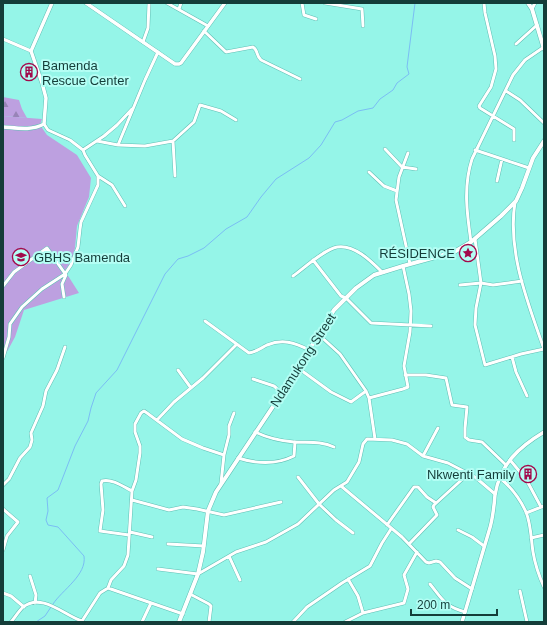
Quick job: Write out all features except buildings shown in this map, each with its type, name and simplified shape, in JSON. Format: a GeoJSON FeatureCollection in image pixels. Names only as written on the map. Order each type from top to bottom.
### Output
{"type":"FeatureCollection","features":[{"type":"Feature","properties":{"kind":"main road"},"geometry":{"type":"LineString","coordinates":[[528,3],[532,9],[544,48]]}},
{"type":"Feature","properties":{"kind":"main road","name":"Ndamukong Street"},"geometry":{"type":"LineString","coordinates":[[179,622],[198,574],[204,546],[208,512],[216,492],[298,368],[334,310],[363,282],[382,272],[454,252],[473,240],[506,212],[516,201],[529,168],[544,141]]}},
{"type":"Feature","properties":{"kind":"street"},"geometry":{"type":"LineString","coordinates":[[52,3],[31,51],[46,98],[44,124],[48,130],[70,140],[83,150],[98,176],[112,185],[125,206]]}},
{"type":"Feature","properties":{"kind":"street"},"geometry":{"type":"LineString","coordinates":[[86,3],[175,64],[181,63],[224,3]]}},
{"type":"Feature","properties":{"kind":"street"},"geometry":{"type":"LineString","coordinates":[[143,42],[148,28],[149,3]]}},
{"type":"Feature","properties":{"kind":"street"},"geometry":{"type":"LineString","coordinates":[[167,3],[208,26]]}},
{"type":"Feature","properties":{"kind":"street"},"geometry":{"type":"LineString","coordinates":[[179,9],[181,3]]}},
{"type":"Feature","properties":{"kind":"street"},"geometry":{"type":"LineString","coordinates":[[302,3],[305,16],[316,19]]}},
{"type":"Feature","properties":{"kind":"street"},"geometry":{"type":"LineString","coordinates":[[325,3],[362,9],[363,26]]}},
{"type":"Feature","properties":{"kind":"street"},"geometry":{"type":"LineString","coordinates":[[484,3],[495,56],[496,69],[491,88],[480,108],[514,129],[514,140]]}},
{"type":"Feature","properties":{"kind":"street"},"geometry":{"type":"LineString","coordinates":[[532,9],[535,3]]}},
{"type":"Feature","properties":{"kind":"street"},"geometry":{"type":"LineString","coordinates":[[516,44],[536,25]]}},
{"type":"Feature","properties":{"kind":"street"},"geometry":{"type":"LineString","coordinates":[[204,31],[226,52],[253,47],[258,58],[300,79]]}},
{"type":"Feature","properties":{"kind":"street"},"geometry":{"type":"LineString","coordinates":[[3,39],[31,51]]}},
{"type":"Feature","properties":{"kind":"street"},"geometry":{"type":"LineString","coordinates":[[516,201],[514,236],[517,258],[522,281],[544,349],[485,365],[475,325],[475,316],[481,283],[466,209],[468,170],[475,150],[519,67],[525,60],[544,48]]}},
{"type":"Feature","properties":{"kind":"street"},"geometry":{"type":"LineString","coordinates":[[118,145],[158,52]]}},
{"type":"Feature","properties":{"kind":"street"},"geometry":{"type":"LineString","coordinates":[[506,91],[520,100],[544,123]]}},
{"type":"Feature","properties":{"kind":"street"},"geometry":{"type":"LineString","coordinates":[[97,141],[118,145],[146,146],[173,141],[194,122],[200,105],[221,111],[236,120]]}},
{"type":"Feature","properties":{"kind":"street"},"geometry":{"type":"LineString","coordinates":[[83,150],[117,125],[134,107]]}},
{"type":"Feature","properties":{"kind":"street"},"geometry":{"type":"LineString","coordinates":[[3,127],[29,128],[44,124]]}},
{"type":"Feature","properties":{"kind":"street"},"geometry":{"type":"LineString","coordinates":[[173,141],[175,176]]}},
{"type":"Feature","properties":{"kind":"street"},"geometry":{"type":"LineString","coordinates":[[385,150],[402,167],[416,169]]}},
{"type":"Feature","properties":{"kind":"street"},"geometry":{"type":"LineString","coordinates":[[475,150],[529,168]]}},
{"type":"Feature","properties":{"kind":"street"},"geometry":{"type":"LineString","coordinates":[[408,153],[402,167],[397,191],[398,212],[410,264]]}},
{"type":"Feature","properties":{"kind":"street"},"geometry":{"type":"LineString","coordinates":[[497,180],[502,159]]}},
{"type":"Feature","properties":{"kind":"street"},"geometry":{"type":"LineString","coordinates":[[369,172],[384,186],[397,191]]}},
{"type":"Feature","properties":{"kind":"street"},"geometry":{"type":"LineString","coordinates":[[64,297],[62,284],[76,256],[80,225],[98,185],[98,176]]}},
{"type":"Feature","properties":{"kind":"street"},"geometry":{"type":"LineString","coordinates":[[294,276],[314,260],[334,248],[343,247],[357,252],[371,261],[382,272]]}},
{"type":"Feature","properties":{"kind":"street"},"geometry":{"type":"LineString","coordinates":[[3,286],[14,272],[47,248],[66,274]]}},
{"type":"Feature","properties":{"kind":"street"},"geometry":{"type":"LineString","coordinates":[[314,260],[341,296],[346,298],[371,323],[431,326]]}},
{"type":"Feature","properties":{"kind":"street"},"geometry":{"type":"LineString","coordinates":[[369,398],[408,387],[404,366],[410,324],[411,304],[403,266]]}},
{"type":"Feature","properties":{"kind":"street"},"geometry":{"type":"LineString","coordinates":[[3,358],[9,337],[10,324],[22,307],[42,289],[66,274]]}},
{"type":"Feature","properties":{"kind":"street"},"geometry":{"type":"LineString","coordinates":[[460,285],[481,283],[493,285],[522,281]]}},
{"type":"Feature","properties":{"kind":"street"},"geometry":{"type":"LineString","coordinates":[[204,321],[249,353],[272,344],[284,342],[294,343],[309,350]]}},
{"type":"Feature","properties":{"kind":"street"},"geometry":{"type":"LineString","coordinates":[[318,334],[340,354],[366,391],[369,398],[375,439]]}},
{"type":"Feature","properties":{"kind":"street"},"geometry":{"type":"LineString","coordinates":[[157,420],[237,344]]}},
{"type":"Feature","properties":{"kind":"street"},"geometry":{"type":"LineString","coordinates":[[3,485],[9,479],[20,458],[30,447],[32,440],[31,433],[43,406],[46,391],[57,370],[64,347]]}},
{"type":"Feature","properties":{"kind":"street"},"geometry":{"type":"LineString","coordinates":[[512,357],[516,372],[527,396]]}},
{"type":"Feature","properties":{"kind":"street"},"geometry":{"type":"LineString","coordinates":[[298,368],[331,392],[351,402],[366,391]]}},
{"type":"Feature","properties":{"kind":"street"},"geometry":{"type":"LineString","coordinates":[[178,370],[191,388]]}},
{"type":"Feature","properties":{"kind":"street"},"geometry":{"type":"LineString","coordinates":[[405,375],[446,378],[452,405],[467,407],[465,437],[469,440],[482,442],[506,465]]}},
{"type":"Feature","properties":{"kind":"street"},"geometry":{"type":"LineString","coordinates":[[253,379],[274,386],[282,392]]}},
{"type":"Feature","properties":{"kind":"street"},"geometry":{"type":"LineString","coordinates":[[11,622],[24,607],[35,603],[40,603],[55,608],[82,622],[100,593],[108,588],[111,580],[124,566],[128,555],[132,491],[136,480],[140,453],[140,446],[135,432],[135,424],[141,412],[144,411],[182,439],[224,455]]}},
{"type":"Feature","properties":{"kind":"street"},"geometry":{"type":"LineString","coordinates":[[221,483],[230,422],[234,413]]}},
{"type":"Feature","properties":{"kind":"street"},"geometry":{"type":"LineString","coordinates":[[423,456],[438,428]]}},
{"type":"Feature","properties":{"kind":"street"},"geometry":{"type":"LineString","coordinates":[[255,432],[272,439],[318,443],[334,447]]}},
{"type":"Feature","properties":{"kind":"street"},"geometry":{"type":"LineString","coordinates":[[462,622],[493,518],[495,494],[500,478],[506,465],[521,447],[544,432]]}},
{"type":"Feature","properties":{"kind":"street"},"geometry":{"type":"LineString","coordinates":[[158,569],[198,574],[245,548],[266,542],[298,524],[334,490],[348,482],[359,462],[364,441],[367,439],[402,442],[407,444],[423,456],[441,460],[468,474],[480,481],[495,494]]}},
{"type":"Feature","properties":{"kind":"street"},"geometry":{"type":"LineString","coordinates":[[238,458],[258,463],[281,462],[294,456],[295,442]]}},
{"type":"Feature","properties":{"kind":"street"},"geometry":{"type":"LineString","coordinates":[[510,460],[526,478],[542,506],[526,513]]}},
{"type":"Feature","properties":{"kind":"street"},"geometry":{"type":"LineString","coordinates":[[409,544],[437,514],[433,507],[468,474]]}},
{"type":"Feature","properties":{"kind":"street"},"geometry":{"type":"LineString","coordinates":[[298,477],[319,504],[353,533]]}},
{"type":"Feature","properties":{"kind":"street"},"geometry":{"type":"LineString","coordinates":[[500,478],[512,490],[526,513],[532,538],[533,554],[544,587]]}},
{"type":"Feature","properties":{"kind":"street"},"geometry":{"type":"LineString","coordinates":[[132,491],[123,485],[106,480],[102,481],[103,510],[100,531],[152,537]]}},
{"type":"Feature","properties":{"kind":"street"},"geometry":{"type":"LineString","coordinates":[[341,486],[409,544],[428,563],[436,561],[440,562],[455,578],[472,589]]}},
{"type":"Feature","properties":{"kind":"street"},"geometry":{"type":"LineString","coordinates":[[387,525],[414,488],[418,487],[436,504]]}},
{"type":"Feature","properties":{"kind":"street"},"geometry":{"type":"LineString","coordinates":[[132,500],[169,510],[183,507],[219,515],[228,515],[281,502]]}},
{"type":"Feature","properties":{"kind":"street"},"geometry":{"type":"LineString","coordinates":[[3,510],[18,522],[7,536],[3,550]]}},
{"type":"Feature","properties":{"kind":"street"},"geometry":{"type":"LineString","coordinates":[[293,622],[307,607],[370,566],[391,529]]}},
{"type":"Feature","properties":{"kind":"street"},"geometry":{"type":"LineString","coordinates":[[458,530],[472,537],[484,546]]}},
{"type":"Feature","properties":{"kind":"street"},"geometry":{"type":"LineString","coordinates":[[532,538],[544,535]]}},
{"type":"Feature","properties":{"kind":"street"},"geometry":{"type":"LineString","coordinates":[[168,544],[204,546]]}},
{"type":"Feature","properties":{"kind":"street"},"geometry":{"type":"LineString","coordinates":[[345,622],[363,613],[404,603],[408,589],[404,575],[417,552]]}},
{"type":"Feature","properties":{"kind":"street"},"geometry":{"type":"LineString","coordinates":[[229,556],[240,580]]}},
{"type":"Feature","properties":{"kind":"street"},"geometry":{"type":"LineString","coordinates":[[30,576],[36,595],[35,603]]}},
{"type":"Feature","properties":{"kind":"street"},"geometry":{"type":"LineString","coordinates":[[348,579],[358,596],[363,613]]}},
{"type":"Feature","properties":{"kind":"street"},"geometry":{"type":"LineString","coordinates":[[430,584],[442,601],[451,608],[465,612]]}},
{"type":"Feature","properties":{"kind":"street"},"geometry":{"type":"LineString","coordinates":[[108,588],[182,614]]}},
{"type":"Feature","properties":{"kind":"street"},"geometry":{"type":"LineString","coordinates":[[520,591],[527,622]]}},
{"type":"Feature","properties":{"kind":"street"},"geometry":{"type":"LineString","coordinates":[[3,593],[11,596],[24,607]]}},
{"type":"Feature","properties":{"kind":"street"},"geometry":{"type":"LineString","coordinates":[[190,594],[211,606],[209,622]]}},
{"type":"Feature","properties":{"kind":"street"},"geometry":{"type":"LineString","coordinates":[[142,622],[151,603]]}},
{"type":"Feature","properties":{"kind":"green space"},"geometry":{"type":"Polygon","coordinates":[[[3,97],[19,100],[27,118],[3,116],[3,97]]]}},
{"type":"Feature","properties":{"kind":"green space"},"geometry":{"type":"Polygon","coordinates":[[[3,116],[42,119],[40,125],[47,135],[77,155],[91,178],[89,197],[77,226],[75,248],[72,259],[65,271],[79,293],[24,310],[15,337],[3,359],[3,116]]]}},
{"type":"Feature","properties":{"kind":"waterway"},"geometry":{"type":"LineString","coordinates":[[53,604],[82,570],[84,556],[58,527],[48,525],[46,520],[48,511],[47,498],[58,490],[75,446],[88,421],[96,393],[117,370],[165,274],[178,259],[204,248],[226,229],[247,217],[276,179],[309,158],[321,145],[335,122],[342,120],[358,111],[373,108],[380,99],[393,90],[397,83],[409,74],[407,67],[415,3]]}},
{"type":"Feature","properties":{"kind":"waterway"},"geometry":{"type":"LineString","coordinates":[[36,622],[45,616],[51,607]]}},
{"type":"Feature","properties":{"kind":"place","name":"Bamenda Rescue Center"},"geometry":{"type":"Point","coordinates":[29,72]}},
{"type":"Feature","properties":{"kind":"place","name":"RÉSIDENCE"},"geometry":{"type":"Point","coordinates":[468,253]}},
{"type":"Feature","properties":{"kind":"place","name":"GBHS Bamenda"},"geometry":{"type":"Point","coordinates":[21,257]}},
{"type":"Feature","properties":{"kind":"place","name":"Nkwenti Family"},"geometry":{"type":"Point","coordinates":[528,474]}}]}
